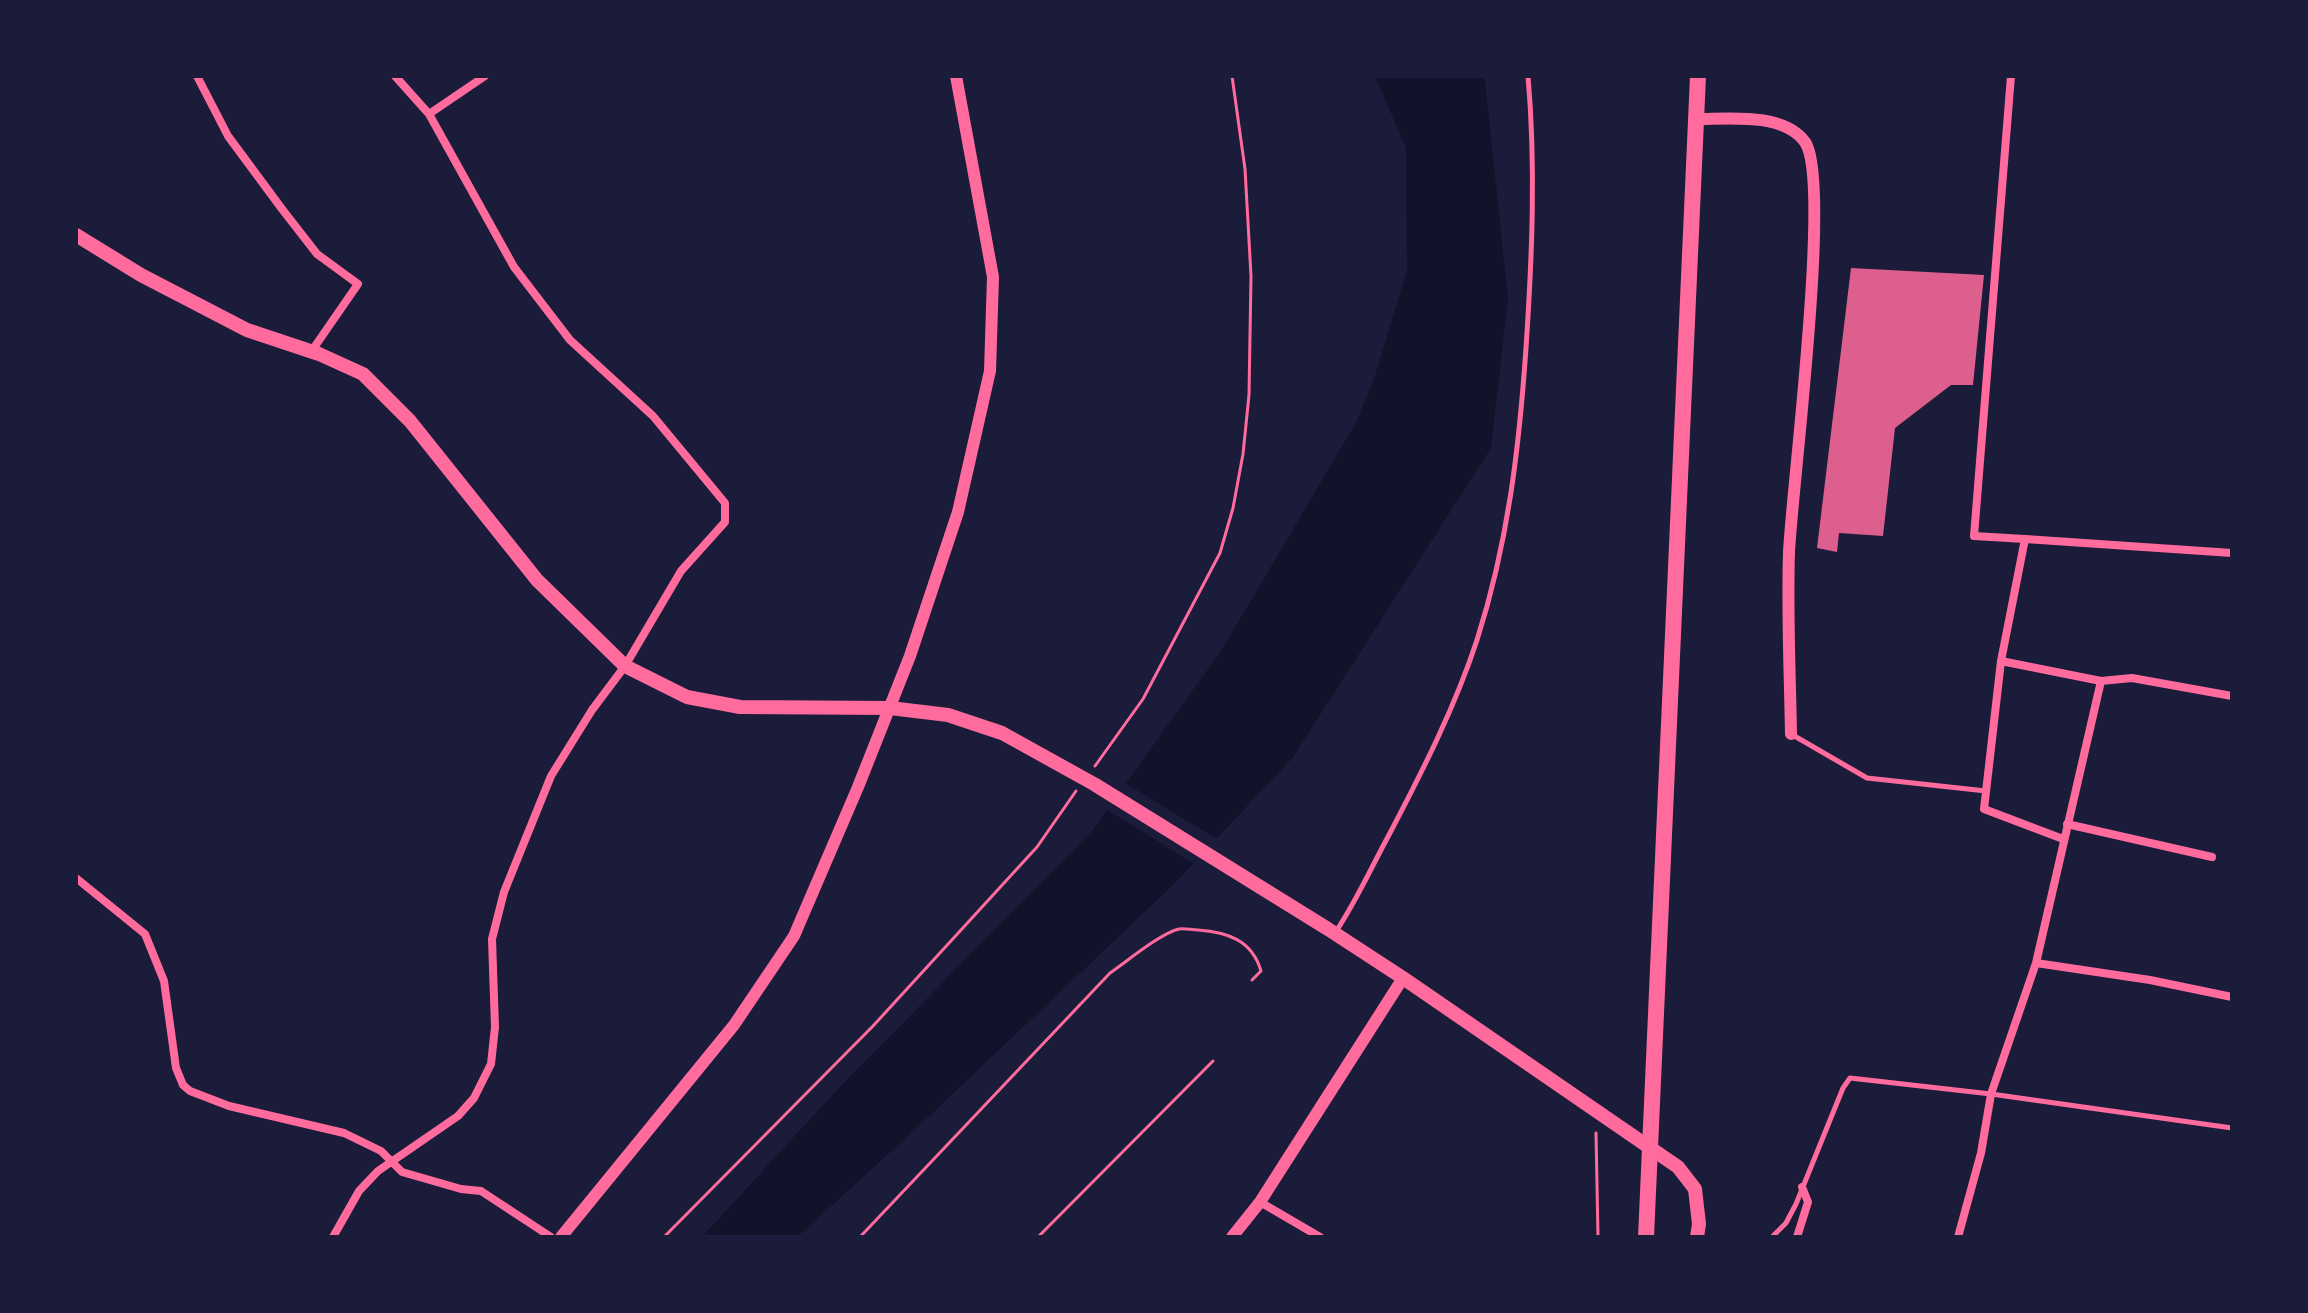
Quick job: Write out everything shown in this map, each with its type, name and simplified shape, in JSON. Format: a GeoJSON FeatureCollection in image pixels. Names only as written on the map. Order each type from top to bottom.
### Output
{"type":"FeatureCollection","features":[{"type":"Feature","properties":{"kind":"highway"},"geometry":{"type":"LineString","coordinates":[[1646,1237],[1698,76]]}},
{"type":"Feature","properties":{"kind":"main road"},"geometry":{"type":"LineString","coordinates":[[76,235],[141,275],[247,330],[363,374],[410,421],[537,580],[625,666],[687,697],[740,707],[890,708],[948,715],[1002,733],[1094,784],[1403,978],[1678,1167],[1695,1189],[1699,1224],[1697,1237]]}},
{"type":"Feature","properties":{"kind":"street"},"geometry":{"type":"LineString","coordinates":[[197,76],[228,136],[290,220],[317,254],[358,284],[311,352]]}},
{"type":"Feature","properties":{"kind":"street"},"geometry":{"type":"LineString","coordinates":[[333,1237],[359,1191],[378,1171],[458,1116],[474,1098],[491,1064],[495,1027],[492,939],[504,892],[551,776],[592,710],[625,666],[681,571],[725,522],[725,503],[653,416],[570,340],[514,267],[429,114],[395,76]]}},
{"type":"Feature","properties":{"kind":"street"},"geometry":{"type":"LineString","coordinates":[[429,114],[485,76]]}},
{"type":"Feature","properties":{"kind":"street"},"geometry":{"type":"LineString","coordinates":[[561,1237],[734,1025],[794,936],[890,708],[958,512],[990,371],[993,277],[956,76]]}},
{"type":"Feature","properties":{"kind":"street"},"geometry":{"type":"LineString","coordinates":[[2011,76],[1974,536],[2232,553]]}},
{"type":"Feature","properties":{"kind":"street"},"geometry":{"type":"LineString","coordinates":[[1696,119],[1747,120],[1791,130],[1805,143],[1813,162],[1815,208],[1811,283],[1789,550],[1791,734]]}},
{"type":"Feature","properties":{"kind":"street"},"geometry":{"type":"LineString","coordinates":[[2025,539],[2001,661],[1984,809],[2063,839]]}},
{"type":"Feature","properties":{"kind":"street"},"geometry":{"type":"LineString","coordinates":[[2001,661],[2101,681],[2132,678],[2232,696]]}},
{"type":"Feature","properties":{"kind":"street"},"geometry":{"type":"LineString","coordinates":[[1958,1237],[1981,1153],[1991,1094],[2036,963],[2101,681]]}},
{"type":"Feature","properties":{"kind":"street"},"geometry":{"type":"LineString","coordinates":[[2067,824],[2212,857]]}},
{"type":"Feature","properties":{"kind":"street"},"geometry":{"type":"LineString","coordinates":[[76,878],[145,934],[164,981],[176,1068],[183,1085],[190,1091],[229,1106],[344,1133],[381,1151],[402,1172],[461,1189],[481,1191],[551,1237]]}},
{"type":"Feature","properties":{"kind":"street"},"geometry":{"type":"LineString","coordinates":[[2036,963],[2150,980],[2232,997]]}},
{"type":"Feature","properties":{"kind":"street"},"geometry":{"type":"LineString","coordinates":[[1232,1237],[1260,1202],[1403,978]]}},
{"type":"Feature","properties":{"kind":"street"},"geometry":{"type":"LineString","coordinates":[[1797,1237],[1808,1202],[1802,1187]]}},
{"type":"Feature","properties":{"kind":"street"},"geometry":{"type":"LineString","coordinates":[[1260,1202],[1320,1237]]}},
{"type":"Feature","properties":{"kind":"lane"},"geometry":{"type":"LineString","coordinates":[[1331,932],[1430,757],[1457,694],[1480,628],[1509,519],[1520,437],[1530,286],[1533,201],[1528,76]]}},
{"type":"Feature","properties":{"kind":"lane"},"geometry":{"type":"LineString","coordinates":[[1791,734],[1867,778],[1986,791]]}},
{"type":"Feature","properties":{"kind":"lane"},"geometry":{"type":"LineString","coordinates":[[1772,1237],[1786,1223],[1850,1078],[1991,1094],[2232,1128]]}},
{"type":"Feature","properties":{"kind":"path"},"geometry":{"type":"LineString","coordinates":[[1095,766],[1143,699],[1220,553],[1233,508],[1249,395],[1251,276],[1245,169],[1232,76]]}},
{"type":"Feature","properties":{"kind":"path"},"geometry":{"type":"LineString","coordinates":[[664,1237],[873,1026],[1037,847],[1076,791]]}},
{"type":"Feature","properties":{"kind":"path"},"geometry":{"type":"LineString","coordinates":[[860,1237],[1110,973],[1149,946],[1179,929],[1222,932],[1245,945],[1257,959],[1261,971],[1252,980]]}},
{"type":"Feature","properties":{"kind":"path"},"geometry":{"type":"LineString","coordinates":[[1038,1237],[1213,1061]]}},
{"type":"Feature","properties":{"kind":"path"},"geometry":{"type":"LineString","coordinates":[[1596,1110],[1598,1237]]}},
{"type":"Feature","properties":{"kind":"shaded area"},"geometry":{"type":"Polygon","coordinates":[[[1375,76],[1483,76],[1485,81],[1508,299],[1491,448],[1293,757],[1173,885],[797,1237],[702,1237],[836,1091],[1091,832],[1221,651],[1356,423],[1375,376],[1407,270],[1406,148],[1375,76]]]}},
{"type":"Feature","properties":{"kind":"pier"},"geometry":{"type":"Polygon","coordinates":[[[1122,781],[1220,841],[1197,866],[1103,807],[1122,781]]]}},
{"type":"Feature","properties":{"kind":"building"},"geometry":{"type":"Polygon","coordinates":[[[1851,268],[1984,275],[1973,385],[1951,385],[1895,428],[1883,536],[1839,533],[1837,552],[1817,548],[1851,268]]]}}]}
